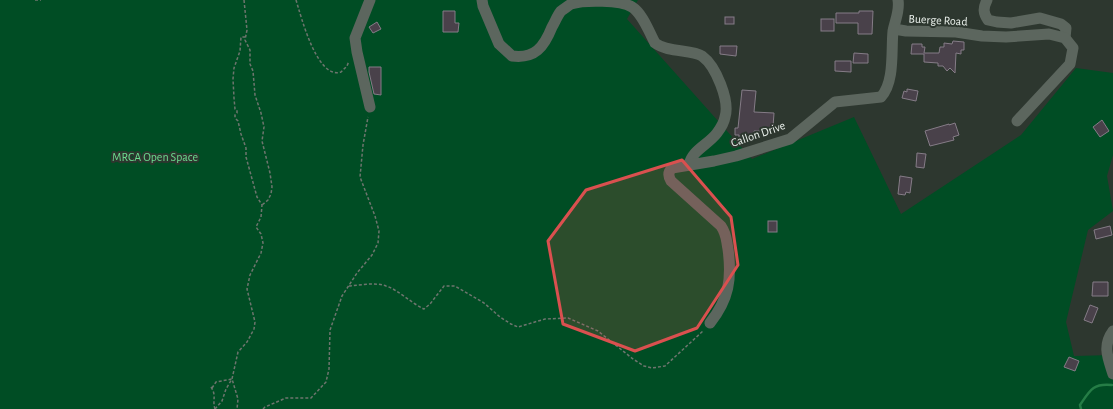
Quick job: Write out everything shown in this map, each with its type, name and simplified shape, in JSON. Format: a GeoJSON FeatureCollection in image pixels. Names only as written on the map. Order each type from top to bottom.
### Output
{"type":"FeatureCollection","features":[{"type":"Feature","properties":{"kind":"street"},"geometry":{"type":"LineString","coordinates":[[370,0],[355,38],[355,46],[370,107]]}},
{"type":"Feature","properties":{"kind":"street"},"geometry":{"type":"LineString","coordinates":[[482,0],[483,6],[499,44],[512,56],[525,56],[537,51],[544,44],[558,15],[567,7],[576,3],[594,2],[619,2],[627,5],[639,14],[658,45],[701,55],[709,62],[721,83],[726,116],[716,135],[694,154],[690,159],[689,165]]}},
{"type":"Feature","properties":{"kind":"street","name":"Callon Drive"},"geometry":{"type":"LineString","coordinates":[[710,323],[721,306],[730,282],[727,235],[721,226],[670,181],[668,177],[670,170],[672,168],[736,156],[790,139],[835,102],[881,97],[887,91],[898,0]]}},
{"type":"Feature","properties":{"kind":"street"},"geometry":{"type":"LineString","coordinates":[[987,0],[984,14],[988,20],[1011,23],[1040,18],[1061,24],[1066,28],[1065,38],[1073,48],[1070,64],[1017,120]]}},
{"type":"Feature","properties":{"kind":"street","name":"Buerge Road"},"geometry":{"type":"LineString","coordinates":[[894,29],[906,31],[956,32],[982,36],[1006,37],[1049,34],[1065,38]]}},
{"type":"Feature","properties":{"kind":"street"},"geometry":{"type":"LineString","coordinates":[[1113,331],[1106,345],[1106,354],[1113,374]]}},
{"type":"Feature","properties":{"kind":"path"},"geometry":{"type":"LineString","coordinates":[[35,0],[41,0]]}},
{"type":"Feature","properties":{"kind":"path"},"geometry":{"type":"LineString","coordinates":[[244,0],[247,30],[245,40],[250,50],[250,64],[253,71],[255,95],[264,127],[262,141],[272,187],[268,200],[262,205]]}},
{"type":"Feature","properties":{"kind":"path"},"geometry":{"type":"LineString","coordinates":[[296,0],[310,44],[316,55],[330,71],[334,73],[341,72],[347,66],[350,56]]}},
{"type":"Feature","properties":{"kind":"path"},"geometry":{"type":"LineString","coordinates":[[215,409],[222,401],[226,389],[232,379],[238,352],[247,342],[254,329],[255,322],[247,289],[250,274],[262,253],[263,243],[261,234],[256,227],[261,217],[262,205],[257,197],[246,157],[246,148],[238,121],[235,118],[237,110],[235,109],[234,98],[234,68],[240,51],[241,37],[245,37]]}},
{"type":"Feature","properties":{"kind":"path"},"geometry":{"type":"LineString","coordinates":[[263,409],[264,407],[286,398],[311,398],[326,382],[329,369],[330,330],[342,296],[356,274],[372,255],[378,243],[379,231],[360,178],[362,145],[370,107]]}},
{"type":"Feature","properties":{"kind":"path"},"geometry":{"type":"LineString","coordinates":[[349,286],[378,284],[388,286],[424,309],[430,304],[444,286],[454,286],[484,303],[500,317],[518,327],[545,319],[568,318],[598,331],[632,359],[644,366],[652,368],[665,366],[710,323]]}},
{"type":"Feature","properties":{"kind":"path"},"geometry":{"type":"LineString","coordinates":[[215,409],[215,393],[211,387],[216,382],[232,379]]}},
{"type":"Feature","properties":{"kind":"path"},"geometry":{"type":"LineString","coordinates":[[232,379],[238,399],[237,409]]}},
{"type":"Feature","properties":{"kind":"highlighted area"},"geometry":{"type":"Polygon","coordinates":[[[682,160],[731,217],[738,265],[697,328],[635,351],[563,324],[548,241],[586,190],[682,160]]]}},
{"type":"Feature","properties":{"kind":"green space","name":"MRCA Open Space"},"geometry":{"type":"Polygon","coordinates":[[[0,0],[638,0],[627,19],[752,159],[854,117],[901,214],[1021,135],[1076,68],[1113,73],[1113,155],[1107,176],[1113,211],[1088,230],[1066,322],[1074,356],[1113,355],[1113,409],[0,409],[0,0]]]}},
{"type":"Feature","properties":{"kind":"building"},"geometry":{"type":"Polygon","coordinates":[[[443,11],[455,11],[455,23],[459,23],[458,32],[443,32],[443,11]]]}},
{"type":"Feature","properties":{"kind":"building"},"geometry":{"type":"Polygon","coordinates":[[[859,11],[873,11],[872,34],[858,34],[858,23],[836,23],[836,13],[859,13],[859,11]]]}},
{"type":"Feature","properties":{"kind":"building"},"geometry":{"type":"Polygon","coordinates":[[[725,17],[734,17],[734,24],[725,24],[725,17]]]}},
{"type":"Feature","properties":{"kind":"building"},"geometry":{"type":"Polygon","coordinates":[[[821,19],[834,19],[834,31],[821,31],[821,19]]]}},
{"type":"Feature","properties":{"kind":"building"},"geometry":{"type":"Polygon","coordinates":[[[377,22],[381,29],[373,33],[369,27],[377,22]]]}},
{"type":"Feature","properties":{"kind":"building"},"geometry":{"type":"Polygon","coordinates":[[[953,41],[964,42],[964,50],[961,50],[961,54],[956,53],[955,73],[950,68],[947,71],[943,66],[938,66],[938,63],[924,62],[924,54],[911,54],[912,44],[922,44],[922,47],[925,47],[924,53],[939,53],[940,47],[944,47],[944,43],[952,44],[953,41]]]}},
{"type":"Feature","properties":{"kind":"building"},"geometry":{"type":"Polygon","coordinates":[[[720,46],[737,46],[736,56],[720,54],[720,46]]]}},
{"type":"Feature","properties":{"kind":"building"},"geometry":{"type":"Polygon","coordinates":[[[854,53],[868,54],[868,63],[853,63],[854,53]]]}},
{"type":"Feature","properties":{"kind":"building"},"geometry":{"type":"Polygon","coordinates":[[[835,61],[851,61],[851,72],[835,71],[835,61]]]}},
{"type":"Feature","properties":{"kind":"building"},"geometry":{"type":"Polygon","coordinates":[[[369,67],[381,67],[381,95],[374,94],[369,67]]]}},
{"type":"Feature","properties":{"kind":"building"},"geometry":{"type":"Polygon","coordinates":[[[907,89],[918,91],[916,101],[902,98],[904,91],[907,92],[907,89]]]}},
{"type":"Feature","properties":{"kind":"building"},"geometry":{"type":"Polygon","coordinates":[[[742,90],[756,91],[754,112],[774,113],[773,127],[769,127],[768,131],[754,131],[754,136],[752,136],[752,138],[739,138],[739,135],[735,135],[735,128],[738,128],[742,90]]]}},
{"type":"Feature","properties":{"kind":"building"},"geometry":{"type":"Polygon","coordinates":[[[1102,120],[1109,131],[1100,137],[1093,127],[1102,120]]]}},
{"type":"Feature","properties":{"kind":"building"},"geometry":{"type":"Polygon","coordinates":[[[955,123],[959,135],[953,137],[954,140],[930,146],[925,131],[955,123]]]}},
{"type":"Feature","properties":{"kind":"building"},"geometry":{"type":"Polygon","coordinates":[[[917,153],[926,154],[924,168],[916,167],[917,153]]]}},
{"type":"Feature","properties":{"kind":"building"},"geometry":{"type":"Polygon","coordinates":[[[900,176],[912,178],[910,193],[906,192],[905,195],[898,194],[900,176]]]}},
{"type":"Feature","properties":{"kind":"building"},"geometry":{"type":"Polygon","coordinates":[[[768,221],[777,221],[777,232],[768,232],[768,221]]]}},
{"type":"Feature","properties":{"kind":"building"},"geometry":{"type":"Polygon","coordinates":[[[1110,226],[1112,235],[1096,239],[1094,230],[1110,226]]]}},
{"type":"Feature","properties":{"kind":"building"},"geometry":{"type":"Polygon","coordinates":[[[1093,282],[1108,282],[1108,296],[1092,296],[1093,282]]]}},
{"type":"Feature","properties":{"kind":"building"},"geometry":{"type":"Polygon","coordinates":[[[1090,305],[1098,308],[1092,323],[1084,320],[1090,305]]]}},
{"type":"Feature","properties":{"kind":"building"},"geometry":{"type":"Polygon","coordinates":[[[1069,357],[1079,361],[1075,371],[1064,367],[1069,357]]]}},
{"type":"Feature","properties":{"kind":"waterway"},"geometry":{"type":"LineString","coordinates":[[1081,409],[1080,405],[1096,386],[1112,385]]}}]}
